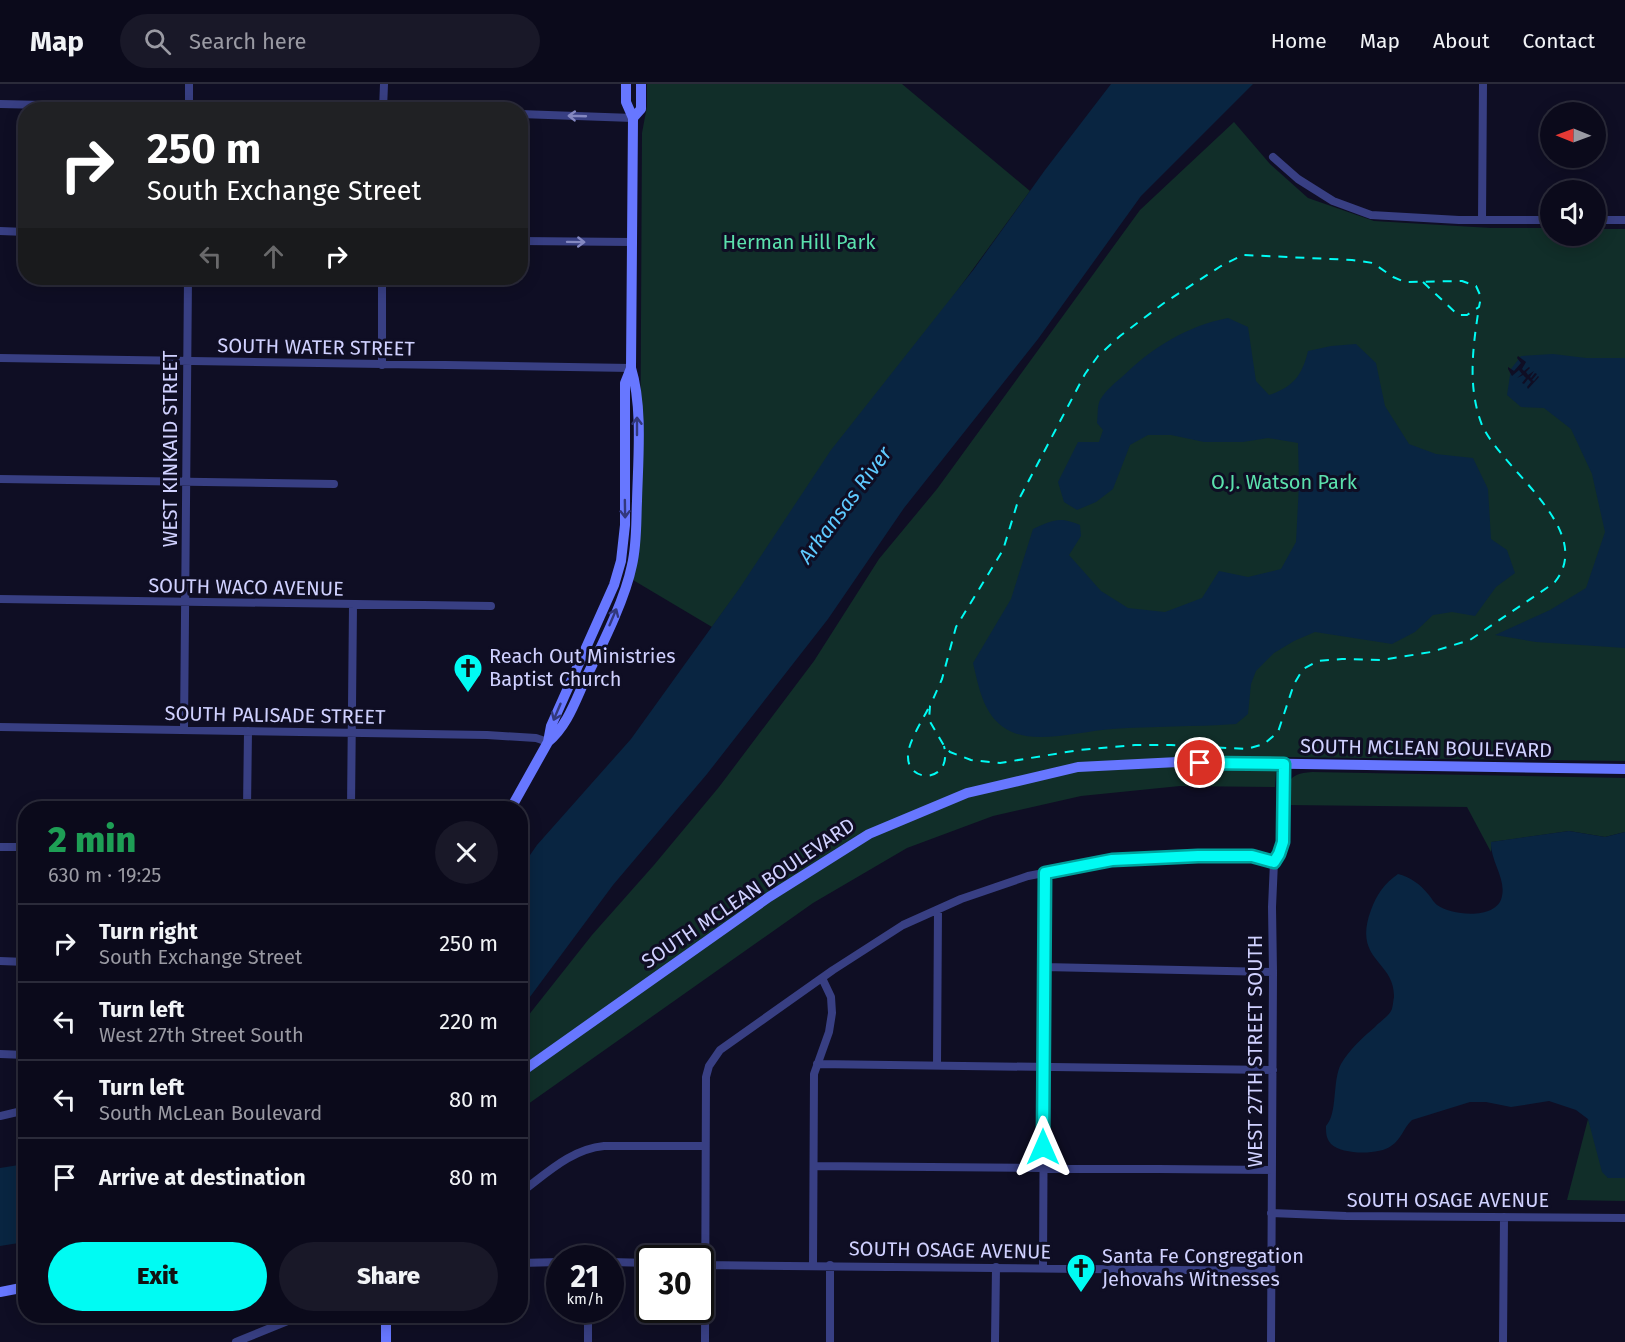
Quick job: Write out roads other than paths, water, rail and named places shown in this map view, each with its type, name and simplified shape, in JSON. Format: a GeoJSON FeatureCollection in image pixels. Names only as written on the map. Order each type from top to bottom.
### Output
{"type":"FeatureCollection","features":[{"type":"Feature","properties":{"kind":"main road"},"geometry":{"type":"LineString","coordinates":[[515,801],[548,742],[561,731],[597,655],[633,564],[638,478],[637,389],[631,368],[633,118],[626,102],[626,84]]}},
{"type":"Feature","properties":{"kind":"main road"},"geometry":{"type":"LineString","coordinates":[[633,118],[641,108],[641,84]]}},
{"type":"Feature","properties":{"kind":"main road","name":"SOUTH MCLEAN BOULEVARD"},"geometry":{"type":"LineString","coordinates":[[528,1067],[769,897],[869,834],[967,793],[1078,767],[1178,762],[1625,768]]}},
{"type":"Feature","properties":{"kind":"main road"},"geometry":{"type":"LineString","coordinates":[[0,1292],[18,1289]]}},
{"type":"Feature","properties":{"kind":"main road"},"geometry":{"type":"LineString","coordinates":[[386,1323],[386,1342]]}},
{"type":"Feature","properties":{"kind":"street"},"geometry":{"type":"LineString","coordinates":[[189,84],[189,102]]}},
{"type":"Feature","properties":{"kind":"street"},"geometry":{"type":"LineString","coordinates":[[383,102],[384,84]]}},
{"type":"Feature","properties":{"kind":"street"},"geometry":{"type":"LineString","coordinates":[[1482,220],[1483,84]]}},
{"type":"Feature","properties":{"kind":"street"},"geometry":{"type":"LineString","coordinates":[[0,104],[18,104]]}},
{"type":"Feature","properties":{"kind":"street"},"geometry":{"type":"LineString","coordinates":[[528,114],[633,118]]}},
{"type":"Feature","properties":{"kind":"street"},"geometry":{"type":"LineString","coordinates":[[1273,157],[1298,179],[1333,201],[1371,215],[1540,220]]}},
{"type":"Feature","properties":{"kind":"street"},"geometry":{"type":"LineString","coordinates":[[1606,220],[1625,220]]}},
{"type":"Feature","properties":{"kind":"street"},"geometry":{"type":"LineString","coordinates":[[0,231],[18,232]]}},
{"type":"Feature","properties":{"kind":"street"},"geometry":{"type":"LineString","coordinates":[[528,241],[632,242]]}},
{"type":"Feature","properties":{"kind":"street","name":"WEST KINKAID STREET"},"geometry":{"type":"LineString","coordinates":[[184,730],[188,285]]}},
{"type":"Feature","properties":{"kind":"street"},"geometry":{"type":"LineString","coordinates":[[382,285],[382,365]]}},
{"type":"Feature","properties":{"kind":"street","name":"SOUTH WATER STREET"},"geometry":{"type":"LineString","coordinates":[[0,358],[631,368]]}},
{"type":"Feature","properties":{"kind":"street"},"geometry":{"type":"LineString","coordinates":[[0,479],[334,484]]}},
{"type":"Feature","properties":{"kind":"street","name":"SOUTH WACO AVENUE"},"geometry":{"type":"LineString","coordinates":[[0,599],[491,606]]}},
{"type":"Feature","properties":{"kind":"street"},"geometry":{"type":"LineString","coordinates":[[351,801],[353,605]]}},
{"type":"Feature","properties":{"kind":"street","name":"SOUTH PALISADE STREET"},"geometry":{"type":"LineString","coordinates":[[0,727],[487,735],[536,738],[548,742]]}},
{"type":"Feature","properties":{"kind":"street"},"geometry":{"type":"LineString","coordinates":[[247,801],[248,731]]}},
{"type":"Feature","properties":{"kind":"street","name":"WEST 27TH STREET SOUTH"},"geometry":{"type":"LineString","coordinates":[[1271,1342],[1274,972],[1272,907],[1274,862],[1283,842],[1284,764]]}},
{"type":"Feature","properties":{"kind":"street"},"geometry":{"type":"LineString","coordinates":[[0,847],[18,847]]}},
{"type":"Feature","properties":{"kind":"street"},"geometry":{"type":"LineString","coordinates":[[703,1245],[706,1077],[709,1066],[720,1050],[822,978],[903,926],[961,899],[1028,876],[1123,859],[1252,856],[1274,862]]}},
{"type":"Feature","properties":{"kind":"street"},"geometry":{"type":"LineString","coordinates":[[1043,1268],[1045,873]]}},
{"type":"Feature","properties":{"kind":"street"},"geometry":{"type":"LineString","coordinates":[[937,1065],[938,910]]}},
{"type":"Feature","properties":{"kind":"street"},"geometry":{"type":"LineString","coordinates":[[0,962],[18,962]]}},
{"type":"Feature","properties":{"kind":"street"},"geometry":{"type":"LineString","coordinates":[[1044,967],[1274,972]]}},
{"type":"Feature","properties":{"kind":"street"},"geometry":{"type":"LineString","coordinates":[[813,1265],[814,1074],[829,1032],[832,1013],[831,997],[822,978]]}},
{"type":"Feature","properties":{"kind":"street"},"geometry":{"type":"LineString","coordinates":[[0,1054],[18,1055]]}},
{"type":"Feature","properties":{"kind":"street"},"geometry":{"type":"LineString","coordinates":[[817,1064],[1273,1070]]}},
{"type":"Feature","properties":{"kind":"street"},"geometry":{"type":"LineString","coordinates":[[0,1116],[18,1112]]}},
{"type":"Feature","properties":{"kind":"street"},"geometry":{"type":"LineString","coordinates":[[528,1187],[587,1148],[705,1146]]}},
{"type":"Feature","properties":{"kind":"street"},"geometry":{"type":"LineString","coordinates":[[814,1166],[1272,1170]]}},
{"type":"Feature","properties":{"kind":"street","name":"SOUTH OSAGE AVENUE"},"geometry":{"type":"LineString","coordinates":[[1271,1213],[1346,1216],[1625,1218]]}},
{"type":"Feature","properties":{"kind":"street"},"geometry":{"type":"LineString","coordinates":[[1503,1342],[1504,1217]]}},
{"type":"Feature","properties":{"kind":"street"},"geometry":{"type":"LineString","coordinates":[[528,1263],[546,1262]]}},
{"type":"Feature","properties":{"kind":"street","name":"SOUTH OSAGE AVENUE"},"geometry":{"type":"LineString","coordinates":[[714,1265],[1271,1271]]}},
{"type":"Feature","properties":{"kind":"street"},"geometry":{"type":"LineString","coordinates":[[830,1265],[830,1342]]}},
{"type":"Feature","properties":{"kind":"street"},"geometry":{"type":"LineString","coordinates":[[995,1342],[996,1267]]}},
{"type":"Feature","properties":{"kind":"street"},"geometry":{"type":"LineString","coordinates":[[236,1342],[283,1323]]}},
{"type":"Feature","properties":{"kind":"street"},"geometry":{"type":"LineString","coordinates":[[588,1323],[588,1342]]}},
{"type":"Feature","properties":{"kind":"street"},"geometry":{"type":"LineString","coordinates":[[705,1323],[705,1342]]}},
{"type":"Feature","properties":{"kind":"water","name":"Arkansas River"},"geometry":{"type":"Polygon","coordinates":[[[1111,84],[1253,84],[1141,196],[1038,339],[904,508],[828,619],[707,774],[613,885],[528,1000],[528,858],[631,739],[739,589],[831,450],[974,269],[1045,170],[1111,84]]]}},
{"type":"Feature","properties":{"kind":"water"},"geometry":{"type":"Polygon","coordinates":[[[1228,318],[1248,327],[1256,381],[1269,395],[1284,388],[1295,379],[1303,367],[1308,351],[1356,344],[1376,363],[1385,406],[1409,444],[1436,454],[1473,458],[1488,489],[1491,539],[1507,550],[1515,573],[1496,587],[1475,616],[1452,612],[1433,615],[1415,632],[1392,644],[1315,632],[1294,641],[1274,653],[1256,671],[1251,684],[1248,714],[1236,724],[1112,729],[1047,737],[1012,732],[995,720],[989,711],[981,693],[973,663],[1011,599],[1033,529],[1056,520],[1080,525],[1081,536],[1069,555],[1101,591],[1128,608],[1165,612],[1202,598],[1219,571],[1248,577],[1281,569],[1296,542],[1299,484],[1298,443],[1268,438],[1243,442],[1204,442],[1171,435],[1148,435],[1130,445],[1113,489],[1096,502],[1077,510],[1064,502],[1058,482],[1078,442],[1099,442],[1103,430],[1097,423],[1098,408],[1105,393],[1146,356],[1171,339],[1199,326],[1228,318]]]}},
{"type":"Feature","properties":{"kind":"water"},"geometry":{"type":"Polygon","coordinates":[[[1553,354],[1586,358],[1625,358],[1625,648],[1536,642],[1495,635],[1550,610],[1586,588],[1605,532],[1592,474],[1571,429],[1544,408],[1521,407],[1507,395],[1511,369],[1521,356],[1553,354]]]}},
{"type":"Feature","properties":{"kind":"water"},"geometry":{"type":"Polygon","coordinates":[[[1569,831],[1605,837],[1625,832],[1625,1178],[1608,1178],[1602,1172],[1588,1119],[1576,1110],[1549,1101],[1511,1107],[1486,1102],[1470,1102],[1412,1120],[1395,1143],[1386,1149],[1352,1152],[1336,1148],[1328,1140],[1326,1126],[1334,1105],[1338,1071],[1356,1044],[1388,1015],[1393,1006],[1393,985],[1370,950],[1367,940],[1371,910],[1382,890],[1398,874],[1418,884],[1436,904],[1444,909],[1474,914],[1484,912],[1499,904],[1503,889],[1491,842],[1569,831]]]}},
{"type":"Feature","properties":{"kind":"water"},"geometry":{"type":"Polygon","coordinates":[[[18,1165],[18,1243],[0,1246],[0,1168],[18,1165]]]}},
{"type":"Feature","properties":{"kind":"railway"},"geometry":{"type":"LineString","coordinates":[[1423,282],[1458,315],[1467,315],[1479,307],[1481,297],[1476,286],[1462,281],[1405,282],[1393,277],[1373,263],[1352,260],[1243,255],[1221,266],[1164,303],[1120,336],[1098,356],[1085,374],[1018,501],[1003,550],[956,627],[942,679],[930,706],[929,720],[950,752],[971,760],[1000,763],[1079,750],[1135,745],[1247,749],[1264,744],[1278,732],[1294,684],[1303,669],[1318,661],[1382,660],[1431,652],[1470,640],[1554,583],[1564,563],[1564,543],[1556,522],[1542,501],[1492,442],[1477,411],[1473,366],[1479,307]]}},
{"type":"Feature","properties":{"kind":"railway"},"geometry":{"type":"LineString","coordinates":[[928,709],[908,752],[910,766],[922,775],[929,776],[937,773],[945,758],[944,746]]}},
{"type":"Feature","properties":{"kind":"place","name":"Reach Out Ministries Baptist Church"},"geometry":{"type":"Point","coordinates":[468,694]}},
{"type":"Feature","properties":{"kind":"place","name":"Santa Fe Congregation Jehovahs Witnesses"},"geometry":{"type":"Point","coordinates":[1081,1294]}},
{"type":"Feature","properties":{"kind":"park label","name":"Herman Hill Park"},"geometry":{"type":"Point","coordinates":[799,242]}},
{"type":"Feature","properties":{"kind":"park label","name":"O.J. Watson Park"},"geometry":{"type":"Point","coordinates":[1284,482]}}]}
